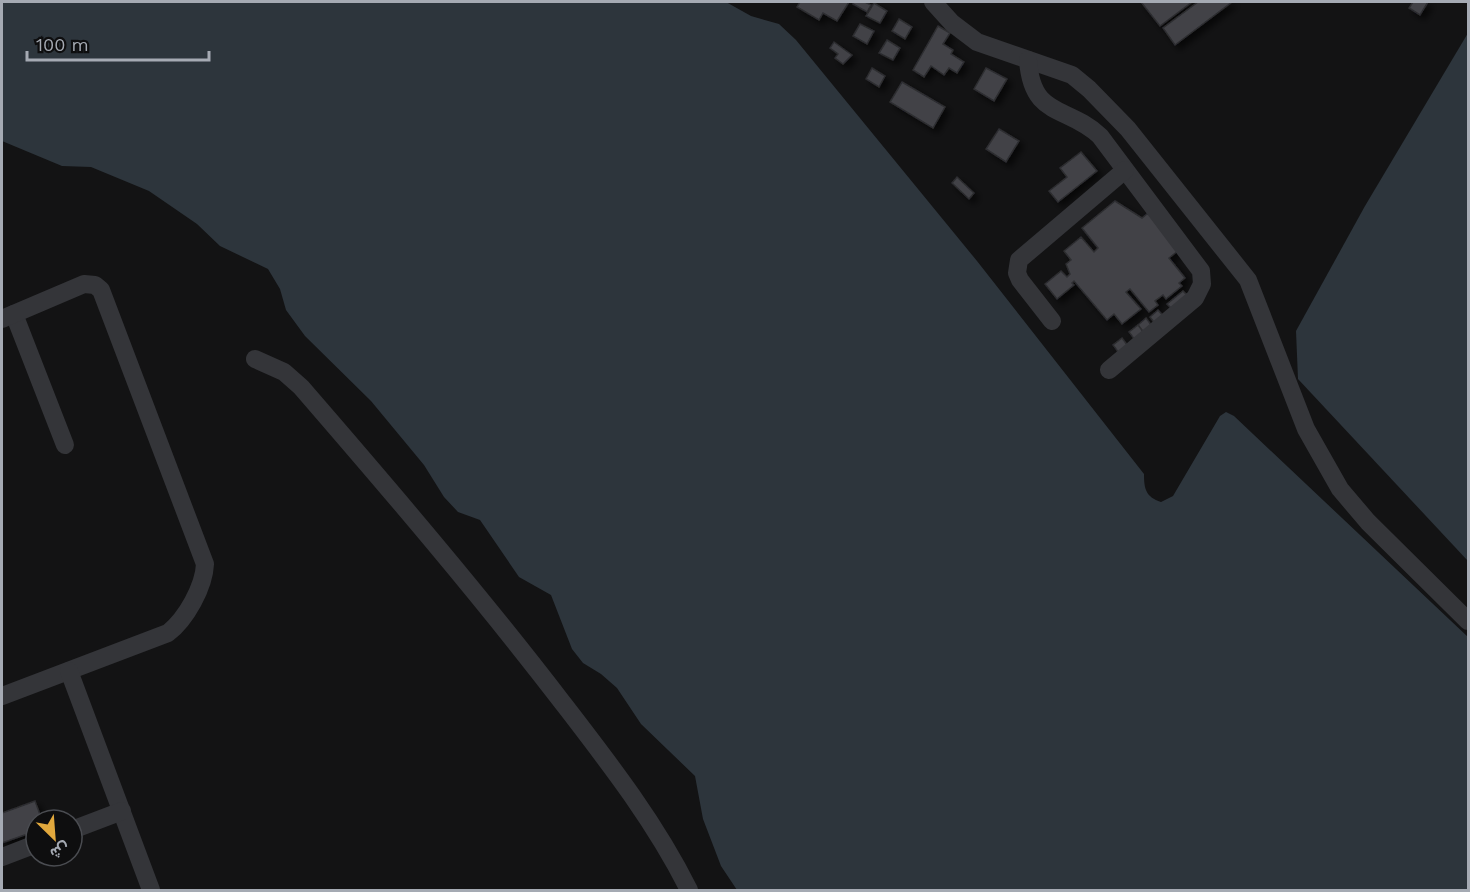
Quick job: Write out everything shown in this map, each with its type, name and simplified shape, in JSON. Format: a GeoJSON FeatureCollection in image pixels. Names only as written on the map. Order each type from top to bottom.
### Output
{"type":"FeatureCollection","features":[{"type":"Feature","properties":{"kind":"lane"},"geometry":{"type":"LineString","coordinates":[[933,2],[952,23],[977,42],[1063,70],[1089,88],[1128,129],[1242,271],[1256,298],[1306,429],[1327,470],[1368,522],[1468,621]]}},
{"type":"Feature","properties":{"kind":"lane"},"geometry":{"type":"LineString","coordinates":[[1028,60],[1031,82],[1043,101],[1051,109],[1092,128],[1198,266],[1202,284],[1195,298],[1109,370]]}},
{"type":"Feature","properties":{"kind":"lane"},"geometry":{"type":"LineString","coordinates":[[1052,321],[1020,280],[1017,273],[1019,260],[1125,170]]}},
{"type":"Feature","properties":{"kind":"lane"},"geometry":{"type":"LineString","coordinates":[[2,696],[168,633],[180,624],[204,576],[205,564],[101,290],[95,285],[84,284],[8,317],[64,445]]}},
{"type":"Feature","properties":{"kind":"lane"},"geometry":{"type":"LineString","coordinates":[[255,359],[284,372],[301,387],[460,571],[637,801],[665,845],[689,891]]}},
{"type":"Feature","properties":{"kind":"lane"},"geometry":{"type":"LineString","coordinates":[[69,671],[151,891]]}},
{"type":"Feature","properties":{"kind":"lane"},"geometry":{"type":"LineString","coordinates":[[84,825],[122,811]]}},
{"type":"Feature","properties":{"kind":"lane"},"geometry":{"type":"LineString","coordinates":[[2,857],[24,849]]}},
{"type":"Feature","properties":{"kind":"shaded area"},"geometry":{"type":"Polygon","coordinates":[[[2,2],[726,2],[751,16],[779,24],[796,40],[977,261],[1144,474],[1145,488],[1152,498],[1161,502],[1173,496],[1220,416],[1226,412],[1234,416],[1468,637],[1468,890],[737,890],[721,866],[703,819],[695,776],[641,724],[617,688],[601,674],[583,663],[572,649],[551,595],[519,577],[480,520],[458,512],[444,497],[424,465],[371,401],[305,336],[286,310],[280,289],[268,269],[220,246],[197,224],[149,191],[91,167],[62,166],[2,141],[2,2]]]}},
{"type":"Feature","properties":{"kind":"shaded area"},"geometry":{"type":"Polygon","coordinates":[[[1468,33],[1468,561],[1298,379],[1296,331],[1365,206],[1468,33]]]}},
{"type":"Feature","properties":{"kind":"building"},"geometry":{"type":"Polygon","coordinates":[[[800,2],[849,2],[837,21],[823,13],[819,20],[797,7],[800,2]]]}},
{"type":"Feature","properties":{"kind":"building"},"geometry":{"type":"Polygon","coordinates":[[[854,2],[865,2],[871,5],[867,12],[853,4],[854,2]]]}},
{"type":"Feature","properties":{"kind":"building"},"geometry":{"type":"Polygon","coordinates":[[[1141,2],[1192,2],[1160,26],[1141,2]]]}},
{"type":"Feature","properties":{"kind":"building"},"geometry":{"type":"Polygon","coordinates":[[[1198,2],[1232,2],[1175,45],[1163,28],[1198,2]]]}},
{"type":"Feature","properties":{"kind":"building"},"geometry":{"type":"Polygon","coordinates":[[[1413,2],[1428,2],[1420,15],[1409,8],[1413,2]]]}},
{"type":"Feature","properties":{"kind":"building"},"geometry":{"type":"Polygon","coordinates":[[[874,3],[887,11],[880,23],[866,16],[874,3]]]}},
{"type":"Feature","properties":{"kind":"building"},"geometry":{"type":"Polygon","coordinates":[[[899,19],[912,27],[905,39],[892,31],[899,19]]]}},
{"type":"Feature","properties":{"kind":"building"},"geometry":{"type":"Polygon","coordinates":[[[860,24],[874,31],[867,44],[853,36],[860,24]]]}},
{"type":"Feature","properties":{"kind":"building"},"geometry":{"type":"Polygon","coordinates":[[[938,26],[950,33],[943,44],[953,50],[951,54],[964,62],[957,73],[949,68],[944,75],[931,66],[924,77],[913,70],[938,26]]]}},
{"type":"Feature","properties":{"kind":"building"},"geometry":{"type":"Polygon","coordinates":[[[887,40],[900,48],[893,60],[879,53],[887,40]]]}},
{"type":"Feature","properties":{"kind":"building"},"geometry":{"type":"Polygon","coordinates":[[[834,42],[852,55],[843,64],[835,58],[838,54],[830,48],[834,42]]]}},
{"type":"Feature","properties":{"kind":"building"},"geometry":{"type":"Polygon","coordinates":[[[872,68],[885,76],[879,87],[866,79],[872,68]]]}},
{"type":"Feature","properties":{"kind":"building"},"geometry":{"type":"Polygon","coordinates":[[[986,68],[1007,79],[994,101],[974,89],[986,68]]]}},
{"type":"Feature","properties":{"kind":"building"},"geometry":{"type":"Polygon","coordinates":[[[902,82],[945,107],[933,128],[890,102],[902,82]]]}},
{"type":"Feature","properties":{"kind":"building"},"geometry":{"type":"Polygon","coordinates":[[[999,129],[1019,141],[1006,162],[986,149],[999,129]]]}},
{"type":"Feature","properties":{"kind":"building"},"geometry":{"type":"Polygon","coordinates":[[[1081,152],[1097,171],[1058,202],[1049,191],[1067,177],[1060,168],[1081,152]]]}},
{"type":"Feature","properties":{"kind":"building"},"geometry":{"type":"Polygon","coordinates":[[[957,177],[974,193],[969,199],[952,183],[957,177]]]}},
{"type":"Feature","properties":{"kind":"building"},"geometry":{"type":"Polygon","coordinates":[[[1115,201],[1142,218],[1148,213],[1179,250],[1169,258],[1185,278],[1179,283],[1182,286],[1166,299],[1163,295],[1155,301],[1158,305],[1149,312],[1130,289],[1126,292],[1141,309],[1122,324],[1114,314],[1107,320],[1074,281],[1072,283],[1074,285],[1057,299],[1045,284],[1061,271],[1067,277],[1070,274],[1066,264],[1071,260],[1064,251],[1081,237],[1094,252],[1098,248],[1082,228],[1115,201]]]}},
{"type":"Feature","properties":{"kind":"building"},"geometry":{"type":"Polygon","coordinates":[[[1183,291],[1188,296],[1172,309],[1167,304],[1183,291]]]}},
{"type":"Feature","properties":{"kind":"building"},"geometry":{"type":"Polygon","coordinates":[[[1158,310],[1165,318],[1156,325],[1150,317],[1158,310]]]}},
{"type":"Feature","properties":{"kind":"building"},"geometry":{"type":"Polygon","coordinates":[[[1146,318],[1152,326],[1144,333],[1138,325],[1146,318]]]}},
{"type":"Feature","properties":{"kind":"building"},"geometry":{"type":"Polygon","coordinates":[[[1138,325],[1144,333],[1135,340],[1129,332],[1138,325]]]}},
{"type":"Feature","properties":{"kind":"building"},"geometry":{"type":"Polygon","coordinates":[[[1122,338],[1128,346],[1119,353],[1113,345],[1122,338]]]}},
{"type":"Feature","properties":{"kind":"building"},"geometry":{"type":"Polygon","coordinates":[[[35,801],[38,808],[24,808],[24,835],[2,843],[2,813],[35,801]]]}}]}
